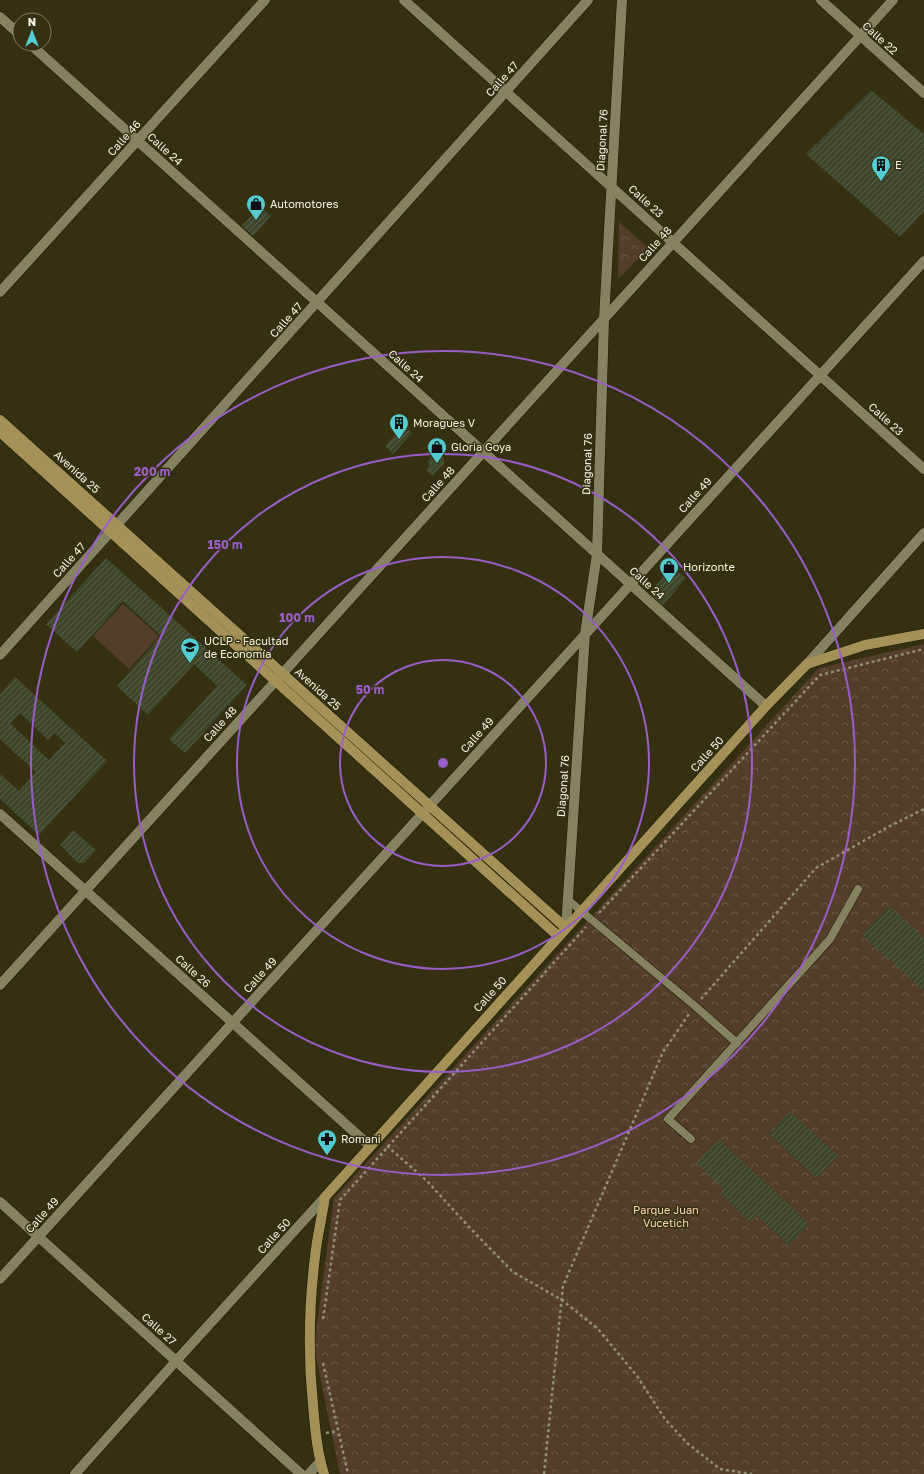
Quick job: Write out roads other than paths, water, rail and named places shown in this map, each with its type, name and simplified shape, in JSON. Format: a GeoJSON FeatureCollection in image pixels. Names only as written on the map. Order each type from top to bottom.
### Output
{"type":"FeatureCollection","features":[{"type":"Feature","properties":{"kind":"main road","name":"Avenida 25"},"geometry":{"type":"LineString","coordinates":[[0,420],[114,528],[279,677],[430,806],[566,928]]}},
{"type":"Feature","properties":{"kind":"main road","name":"Avenida 25"},"geometry":{"type":"LineString","coordinates":[[0,432],[114,528]]}},
{"type":"Feature","properties":{"kind":"main road"},"geometry":{"type":"LineString","coordinates":[[807,664],[865,645],[924,634]]}},
{"type":"Feature","properties":{"kind":"main road","name":"Calle 50"},"geometry":{"type":"LineString","coordinates":[[325,1197],[558,936],[766,706],[807,664]]}},
{"type":"Feature","properties":{"kind":"main road","name":"Avenida 25"},"geometry":{"type":"LineString","coordinates":[[279,677],[422,814],[558,936]]}},
{"type":"Feature","properties":{"kind":"main road"},"geometry":{"type":"LineString","coordinates":[[324,1474],[320,1462],[316,1435],[310,1376],[310,1316],[315,1256],[325,1197]]}},
{"type":"Feature","properties":{"kind":"street","name":"Calle 46"},"geometry":{"type":"LineString","coordinates":[[0,292],[265,0]]}},
{"type":"Feature","properties":{"kind":"street","name":"Calle 23"},"geometry":{"type":"LineString","coordinates":[[404,0],[924,469]]}},
{"type":"Feature","properties":{"kind":"street","name":"Calle 47"},"geometry":{"type":"LineString","coordinates":[[0,655],[588,0]]}},
{"type":"Feature","properties":{"kind":"street","name":"Diagonal 76"},"geometry":{"type":"LineString","coordinates":[[566,928],[585,634],[597,554],[604,319],[622,0]]}},
{"type":"Feature","properties":{"kind":"street","name":"Calle 22"},"geometry":{"type":"LineString","coordinates":[[821,0],[924,93]]}},
{"type":"Feature","properties":{"kind":"street","name":"Calle 48"},"geometry":{"type":"LineString","coordinates":[[0,985],[893,0]]}},
{"type":"Feature","properties":{"kind":"street"},"geometry":{"type":"LineString","coordinates":[[0,18],[12,29]]}},
{"type":"Feature","properties":{"kind":"street","name":"Calle 24"},"geometry":{"type":"LineString","coordinates":[[39,52],[766,706]]}},
{"type":"Feature","properties":{"kind":"street","name":"Calle 49"},"geometry":{"type":"LineString","coordinates":[[0,1279],[924,261]]}},
{"type":"Feature","properties":{"kind":"street","name":"Calle 50"},"geometry":{"type":"LineString","coordinates":[[807,664],[924,533]]}},
{"type":"Feature","properties":{"kind":"street","name":"Calle 26"},"geometry":{"type":"LineString","coordinates":[[0,814],[232,1022],[373,1142]]}},
{"type":"Feature","properties":{"kind":"street","name":"Calle 50"},"geometry":{"type":"LineString","coordinates":[[75,1474],[325,1197]]}},
{"type":"Feature","properties":{"kind":"street","name":"Calle 27"},"geometry":{"type":"LineString","coordinates":[[0,1202],[301,1474]]}},
{"type":"Feature","properties":{"kind":"street"},"geometry":{"type":"LineString","coordinates":[[309,1474],[320,1462]]}},
{"type":"Feature","properties":{"kind":"lane"},"geometry":{"type":"LineString","coordinates":[[691,1139],[668,1118],[830,939],[858,889]]}},
{"type":"Feature","properties":{"kind":"lane"},"geometry":{"type":"LineString","coordinates":[[568,900],[695,1006],[736,1043]]}},
{"type":"Feature","properties":{"kind":"place","name":"E"},"geometry":{"type":"Point","coordinates":[881,182]}},
{"type":"Feature","properties":{"kind":"place","name":"Automotores"},"geometry":{"type":"Point","coordinates":[256,221]}},
{"type":"Feature","properties":{"kind":"place","name":"Moragues V"},"geometry":{"type":"Point","coordinates":[399,440]}},
{"type":"Feature","properties":{"kind":"place","name":"Gloria Goya"},"geometry":{"type":"Point","coordinates":[437,464]}},
{"type":"Feature","properties":{"kind":"place","name":"Horizonte"},"geometry":{"type":"Point","coordinates":[669,584]}},
{"type":"Feature","properties":{"kind":"place","name":"UCLP - Facultad de Economía"},"geometry":{"type":"Point","coordinates":[190,664]}},
{"type":"Feature","properties":{"kind":"place","name":"Romani"},"geometry":{"type":"Point","coordinates":[327,1156]}},
{"type":"Feature","properties":{"kind":"park label","name":"Parque Juan Vucetich"},"geometry":{"type":"Point","coordinates":[666,1216]}}]}
